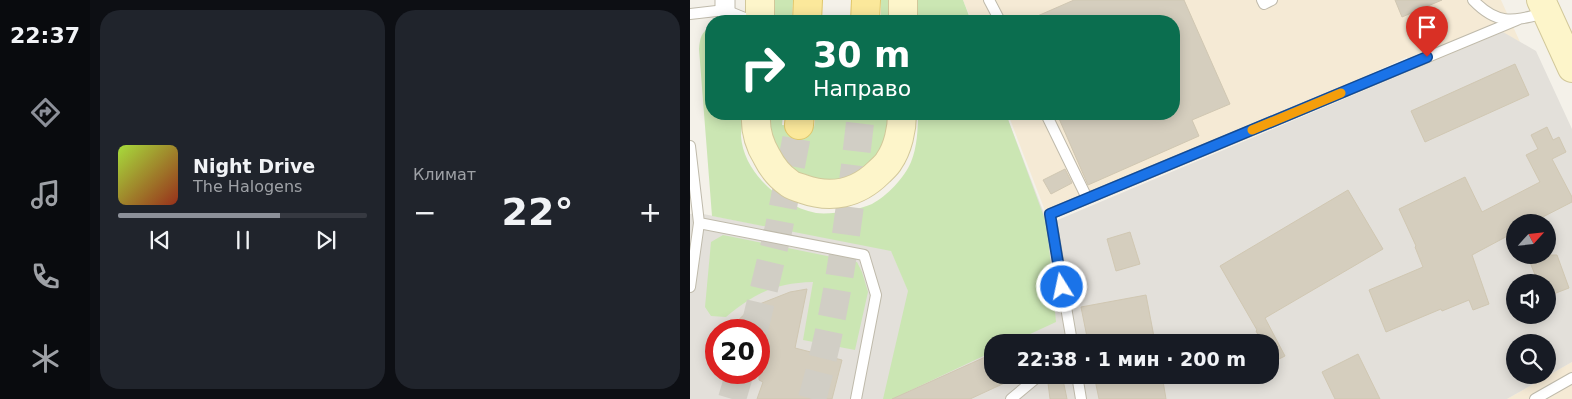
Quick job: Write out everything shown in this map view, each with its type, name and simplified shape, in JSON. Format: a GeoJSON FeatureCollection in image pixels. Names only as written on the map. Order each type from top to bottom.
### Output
{"type":"FeatureCollection","features":[{"type":"Feature","properties":{"kind":"main road"},"geometry":{"type":"LineString","coordinates":[[760,0],[760,15]]}},
{"type":"Feature","properties":{"kind":"main road"},"geometry":{"type":"LineString","coordinates":[[807,15],[808,0]]}},
{"type":"Feature","properties":{"kind":"main road"},"geometry":{"type":"LineString","coordinates":[[865,15],[866,0]]}},
{"type":"Feature","properties":{"kind":"main road"},"geometry":{"type":"LineString","coordinates":[[903,0],[903,15]]}},
{"type":"Feature","properties":{"kind":"main road"},"geometry":{"type":"LineString","coordinates":[[1544,6],[1572,68]]}},
{"type":"Feature","properties":{"kind":"main road"},"geometry":{"type":"LineString","coordinates":[[755,120],[755,125],[763,151],[773,168],[790,184],[815,194],[834,195],[857,189],[873,178],[889,162],[896,146],[902,120]]}},
{"type":"Feature","properties":{"kind":"lane"},"geometry":{"type":"LineString","coordinates":[[990,0],[997,15]]}},
{"type":"Feature","properties":{"kind":"lane"},"geometry":{"type":"LineString","coordinates":[[1262,0],[1264,4],[1272,0]]}},
{"type":"Feature","properties":{"kind":"lane"},"geometry":{"type":"LineString","coordinates":[[1474,0],[1485,12],[1495,18],[1517,20]]}},
{"type":"Feature","properties":{"kind":"lane"},"geometry":{"type":"LineString","coordinates":[[690,14],[725,5],[742,15]]}},
{"type":"Feature","properties":{"kind":"lane"},"geometry":{"type":"LineString","coordinates":[[1071,334],[1050,214],[1517,20],[1544,6]]}},
{"type":"Feature","properties":{"kind":"lane"},"geometry":{"type":"LineString","coordinates":[[1049,120],[1087,198]]}},
{"type":"Feature","properties":{"kind":"lane"},"geometry":{"type":"LineString","coordinates":[[690,146],[699,223],[690,287]]}},
{"type":"Feature","properties":{"kind":"lane"},"geometry":{"type":"LineString","coordinates":[[699,223],[864,255],[876,295],[856,399]]}},
{"type":"Feature","properties":{"kind":"lane"},"geometry":{"type":"LineString","coordinates":[[1535,399],[1572,378]]}},
{"type":"Feature","properties":{"kind":"lane"},"geometry":{"type":"LineString","coordinates":[[1011,399],[1029,384]]}},
{"type":"Feature","properties":{"kind":"lane"},"geometry":{"type":"LineString","coordinates":[[1079,384],[1082,399]]}},
{"type":"Feature","properties":{"kind":"shaded area"},"geometry":{"type":"Polygon","coordinates":[[[963,0],[1501,0],[1520,42],[1503,33],[1414,70],[1407,57],[1049,221],[1010,120],[1180,120],[1180,15],[969,15],[963,0]]]}},
{"type":"Feature","properties":{"kind":"shaded area"},"geometry":{"type":"Polygon","coordinates":[[[1503,32],[1536,51],[1572,129],[1572,362],[1556,371],[1556,334],[1506,334],[1506,384],[1533,384],[1507,399],[690,399],[690,214],[698,213],[891,250],[908,290],[1003,120],[1008,120],[1048,224],[1503,32]]]}},
{"type":"Feature","properties":{"kind":"shaded area"},"geometry":{"type":"Polygon","coordinates":[[[1572,362],[1572,399],[1507,399],[1533,384],[1556,384],[1556,371],[1572,362]]]}},
{"type":"Feature","properties":{"kind":"green space"},"geometry":{"type":"Polygon","coordinates":[[[770,0],[793,0],[792,15],[770,15],[770,0]]]}},
{"type":"Feature","properties":{"kind":"green space"},"geometry":{"type":"Polygon","coordinates":[[[881,0],[894,0],[894,15],[881,15],[881,0]]]}},
{"type":"Feature","properties":{"kind":"green space"},"geometry":{"type":"Polygon","coordinates":[[[917,0],[963,0],[969,15],[917,15],[917,0]]]}},
{"type":"Feature","properties":{"kind":"green space"},"geometry":{"type":"Polygon","coordinates":[[[705,31],[705,120],[743,120],[742,142],[745,155],[754,171],[767,187],[780,197],[808,211],[816,213],[845,212],[878,201],[900,180],[911,162],[916,145],[918,120],[1008,120],[1047,225],[1056,322],[1030,334],[984,334],[984,356],[907,392],[906,399],[883,399],[908,291],[891,251],[712,216],[699,49],[705,31]]]}},
{"type":"Feature","properties":{"kind":"green space"},"geometry":{"type":"Polygon","coordinates":[[[769,120],[782,120],[782,125],[814,127],[815,120],[891,120],[882,152],[853,177],[833,182],[816,180],[798,173],[783,160],[773,144],[769,120]]]}},
{"type":"Feature","properties":{"kind":"green space"},"geometry":{"type":"Polygon","coordinates":[[[723,235],[857,262],[868,292],[855,350],[803,340],[813,282],[776,287],[746,302],[726,317],[711,316],[705,307],[711,242],[723,235]]]}},
{"type":"Feature","properties":{"kind":"building"},"geometry":{"type":"Polygon","coordinates":[[[1074,0],[1184,0],[1230,104],[1192,120],[1199,136],[1088,185],[1060,120],[1180,120],[1180,15],[1040,15],[1074,0]]]}},
{"type":"Feature","properties":{"kind":"building"},"geometry":{"type":"Polygon","coordinates":[[[1395,0],[1442,0],[1402,17],[1395,0]]]}},
{"type":"Feature","properties":{"kind":"building"},"geometry":{"type":"Polygon","coordinates":[[[1515,64],[1529,95],[1425,142],[1411,111],[1515,64]]]}},
{"type":"Feature","properties":{"kind":"building"},"geometry":{"type":"Polygon","coordinates":[[[1547,127],[1553,140],[1559,137],[1566,152],[1552,159],[1572,197],[1572,202],[1549,214],[1506,214],[1506,237],[1472,255],[1489,304],[1473,310],[1469,300],[1442,311],[1441,309],[1386,332],[1369,290],[1423,267],[1416,246],[1399,209],[1465,177],[1482,212],[1540,182],[1526,155],[1538,149],[1531,135],[1547,127]]]}},
{"type":"Feature","properties":{"kind":"building"},"geometry":{"type":"Polygon","coordinates":[[[1065,169],[1072,183],[1051,194],[1043,180],[1065,169]]]}},
{"type":"Feature","properties":{"kind":"building"},"geometry":{"type":"Polygon","coordinates":[[[1348,190],[1383,249],[1265,318],[1273,334],[1258,334],[1220,266],[1348,190]]]}},
{"type":"Feature","properties":{"kind":"building"},"geometry":{"type":"Polygon","coordinates":[[[1130,232],[1140,264],[1116,271],[1107,239],[1130,232]]]}},
{"type":"Feature","properties":{"kind":"building"},"geometry":{"type":"Polygon","coordinates":[[[1557,255],[1569,288],[1556,293],[1556,274],[1535,274],[1531,264],[1556,264],[1557,255]]]}},
{"type":"Feature","properties":{"kind":"building"},"geometry":{"type":"Polygon","coordinates":[[[807,289],[795,348],[842,360],[832,399],[757,399],[762,384],[770,384],[770,319],[739,319],[752,307],[790,292],[807,289]]]}},
{"type":"Feature","properties":{"kind":"building"},"geometry":{"type":"Polygon","coordinates":[[[1146,295],[1153,334],[1086,334],[1081,307],[1146,295]]]}},
{"type":"Feature","properties":{"kind":"building"},"geometry":{"type":"Polygon","coordinates":[[[1279,345],[1285,356],[1279,359],[1279,345]]]}},
{"type":"Feature","properties":{"kind":"building"},"geometry":{"type":"Polygon","coordinates":[[[1358,354],[1380,399],[1335,399],[1322,372],[1358,354]]]}},
{"type":"Feature","properties":{"kind":"building"},"geometry":{"type":"Polygon","coordinates":[[[984,358],[984,384],[1002,384],[970,399],[892,399],[984,358]]]}},
{"type":"Feature","properties":{"kind":"building"},"geometry":{"type":"Polygon","coordinates":[[[1048,384],[1064,384],[1067,399],[1050,399],[1048,384]]]}},
{"type":"Feature","properties":{"kind":"building"},"geometry":{"type":"Polygon","coordinates":[[[1096,384],[1164,384],[1166,399],[1099,399],[1096,384]]]}},
{"type":"Feature","properties":{"kind":"tunnel"},"geometry":{"type":"LineString","coordinates":[[812,399],[830,329],[848,222],[860,120]]}},
{"type":"Feature","properties":{"kind":"tunnel"},"geometry":{"type":"LineString","coordinates":[[757,319],[779,227],[799,125]]}},
{"type":"Feature","properties":{"kind":"tunnel"},"geometry":{"type":"LineString","coordinates":[[732,399],[736,384]]}},
{"type":"Feature","properties":{"kind":"slow traffic"},"geometry":{"type":"LineString","coordinates":[[1252,130],[1341,93]]}},
{"type":"Feature","properties":{"kind":"route"},"geometry":{"type":"LineString","coordinates":[[1062,287],[1050,214],[1427,57]]}}]}
